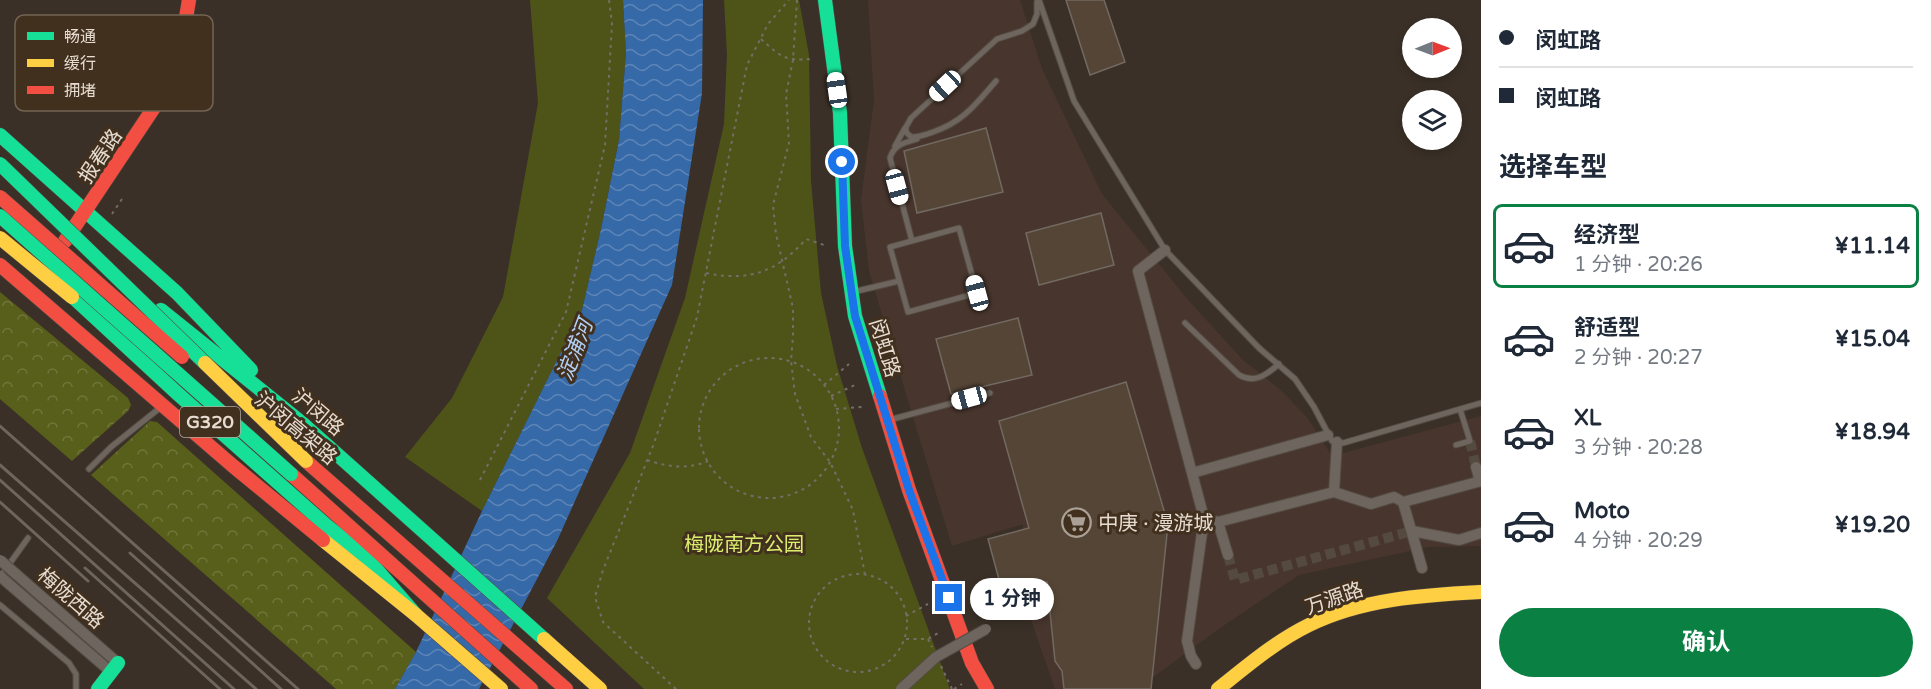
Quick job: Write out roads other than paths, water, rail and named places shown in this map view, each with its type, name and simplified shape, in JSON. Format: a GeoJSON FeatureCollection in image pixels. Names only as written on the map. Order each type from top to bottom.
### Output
{"type":"FeatureCollection","features":[{"type":"Feature","properties":{"kind":"main road","name":"报春路"},"geometry":{"type":"LineString","coordinates":[[188,15],[189,0]]}},
{"type":"Feature","properties":{"kind":"main road","name":"闵虹路"},"geometry":{"type":"LineString","coordinates":[[825,0],[840,113],[845,246],[855,316],[909,490],[972,663],[987,689]]}},
{"type":"Feature","properties":{"kind":"main road","name":"报春路"},"geometry":{"type":"LineString","coordinates":[[28,289],[69,236],[154,111]]}},
{"type":"Feature","properties":{"kind":"main road"},"geometry":{"type":"LineString","coordinates":[[0,135],[87,210],[177,293],[302,423]]}},
{"type":"Feature","properties":{"kind":"main road"},"geometry":{"type":"LineString","coordinates":[[0,164],[306,461]]}},
{"type":"Feature","properties":{"kind":"main road","name":"沪闵路"},"geometry":{"type":"LineString","coordinates":[[0,177],[69,236],[302,423],[600,689]]}},
{"type":"Feature","properties":{"kind":"main road","name":"沪闵高架路"},"geometry":{"type":"LineString","coordinates":[[0,197],[566,689]]}},
{"type":"Feature","properties":{"kind":"main road","name":"沪闵高架路"},"geometry":{"type":"LineString","coordinates":[[0,216],[531,689]]}},
{"type":"Feature","properties":{"kind":"main road","name":"G320"},"geometry":{"type":"LineString","coordinates":[[0,231],[196,410],[327,526],[365,556],[416,615],[501,689]]}},
{"type":"Feature","properties":{"kind":"main road"},"geometry":{"type":"LineString","coordinates":[[0,238],[291,474]]}},
{"type":"Feature","properties":{"kind":"main road"},"geometry":{"type":"LineString","coordinates":[[0,265],[233,466],[416,615]]}},
{"type":"Feature","properties":{"kind":"main road","name":"万源路"},"geometry":{"type":"LineString","coordinates":[[1218,689],[1262,654],[1310,625],[1372,604],[1413,597],[1481,592]]}},
{"type":"Feature","properties":{"kind":"main road"},"geometry":{"type":"LineString","coordinates":[[98,689],[114,668]]}},
{"type":"Feature","properties":{"kind":"street"},"geometry":{"type":"LineString","coordinates":[[1165,250],[1138,271],[1204,518],[1187,641],[1196,664]]}},
{"type":"Feature","properties":{"kind":"street"},"geometry":{"type":"LineString","coordinates":[[1192,473],[1333,438],[1334,492]]}},
{"type":"Feature","properties":{"kind":"street"},"geometry":{"type":"LineString","coordinates":[[1184,523],[1204,518],[1218,522],[1334,492],[1371,504],[1394,497],[1404,502],[1480,481],[1476,467]]}},
{"type":"Feature","properties":{"kind":"street"},"geometry":{"type":"LineString","coordinates":[[1404,502],[1422,568]]}},
{"type":"Feature","properties":{"kind":"street"},"geometry":{"type":"LineString","coordinates":[[1218,522],[1228,555]]}},
{"type":"Feature","properties":{"kind":"street"},"geometry":{"type":"LineString","coordinates":[[1412,531],[1459,540],[1481,533]]}},
{"type":"Feature","properties":{"kind":"street","name":"梅陇西路"},"geometry":{"type":"LineString","coordinates":[[0,560],[114,668]]}},
{"type":"Feature","properties":{"kind":"street","name":"梅陇西路"},"geometry":{"type":"LineString","coordinates":[[3,579],[114,668]]}},
{"type":"Feature","properties":{"kind":"street"},"geometry":{"type":"LineString","coordinates":[[901,689],[936,657],[986,630]]}},
{"type":"Feature","properties":{"kind":"lane"},"geometry":{"type":"LineString","coordinates":[[912,241],[892,169],[890,158],[892,150],[911,118],[997,39],[1022,31],[1033,24],[1037,14],[1038,0]]}},
{"type":"Feature","properties":{"kind":"lane"},"geometry":{"type":"LineString","coordinates":[[1038,0],[1074,101],[1165,250],[1259,348],[1294,379],[1333,438],[1344,443],[1481,403]]}},
{"type":"Feature","properties":{"kind":"lane"},"geometry":{"type":"LineString","coordinates":[[892,150],[898,145],[946,127],[969,113],[996,81]]}},
{"type":"Feature","properties":{"kind":"lane"},"geometry":{"type":"LineString","coordinates":[[908,124],[906,132],[911,137],[921,137]]}},
{"type":"Feature","properties":{"kind":"lane"},"geometry":{"type":"LineString","coordinates":[[959,228],[977,293],[908,312],[900,281],[890,247],[959,228]]}},
{"type":"Feature","properties":{"kind":"lane"},"geometry":{"type":"LineString","coordinates":[[851,292],[900,281]]}},
{"type":"Feature","properties":{"kind":"lane"},"geometry":{"type":"LineString","coordinates":[[1185,323],[1246,380],[1254,380],[1268,374],[1279,364]]}},
{"type":"Feature","properties":{"kind":"lane"},"geometry":{"type":"LineString","coordinates":[[887,420],[990,393]]}},
{"type":"Feature","properties":{"kind":"lane"},"geometry":{"type":"LineString","coordinates":[[89,469],[111,447],[162,406]]}},
{"type":"Feature","properties":{"kind":"lane"},"geometry":{"type":"LineString","coordinates":[[1456,445],[1470,441],[1460,409]]}},
{"type":"Feature","properties":{"kind":"lane"},"geometry":{"type":"LineString","coordinates":[[3,579],[28,538]]}},
{"type":"Feature","properties":{"kind":"lane"},"geometry":{"type":"LineString","coordinates":[[0,605],[69,663],[76,674],[76,689]]}},
{"type":"Feature","properties":{"kind":"water","name":"淀浦河"},"geometry":{"type":"Polygon","coordinates":[[[623,0],[703,0],[702,93],[672,285],[557,541],[479,689],[395,689],[416,652],[482,511],[582,310],[619,140],[626,53],[623,0]]]}},
{"type":"Feature","properties":{"kind":"tunnel"},"geometry":{"type":"LineString","coordinates":[[1470,441],[1476,467]]}},
{"type":"Feature","properties":{"kind":"tunnel"},"geometry":{"type":"LineString","coordinates":[[1228,555],[1235,580],[1412,531]]}},
{"type":"Feature","properties":{"kind":"railway"},"geometry":{"type":"LineString","coordinates":[[0,426],[298,689]]}},
{"type":"Feature","properties":{"kind":"railway"},"geometry":{"type":"LineString","coordinates":[[0,465],[256,689]]}},
{"type":"Feature","properties":{"kind":"railway"},"geometry":{"type":"LineString","coordinates":[[0,480],[234,689]]}},
{"type":"Feature","properties":{"kind":"railway"},"geometry":{"type":"LineString","coordinates":[[0,502],[88,581]]}},
{"type":"Feature","properties":{"kind":"railway"},"geometry":{"type":"LineString","coordinates":[[130,553],[281,689]]}},
{"type":"Feature","properties":{"kind":"railway"},"geometry":{"type":"LineString","coordinates":[[85,568],[220,689]]}},
{"type":"Feature","properties":{"kind":"place","name":"中庚 · 漫游城"},"geometry":{"type":"Point","coordinates":[1077,523]}},
{"type":"Feature","properties":{"kind":"park label","name":"梅陇南方公园"},"geometry":{"type":"Point","coordinates":[744,544]}}]}
